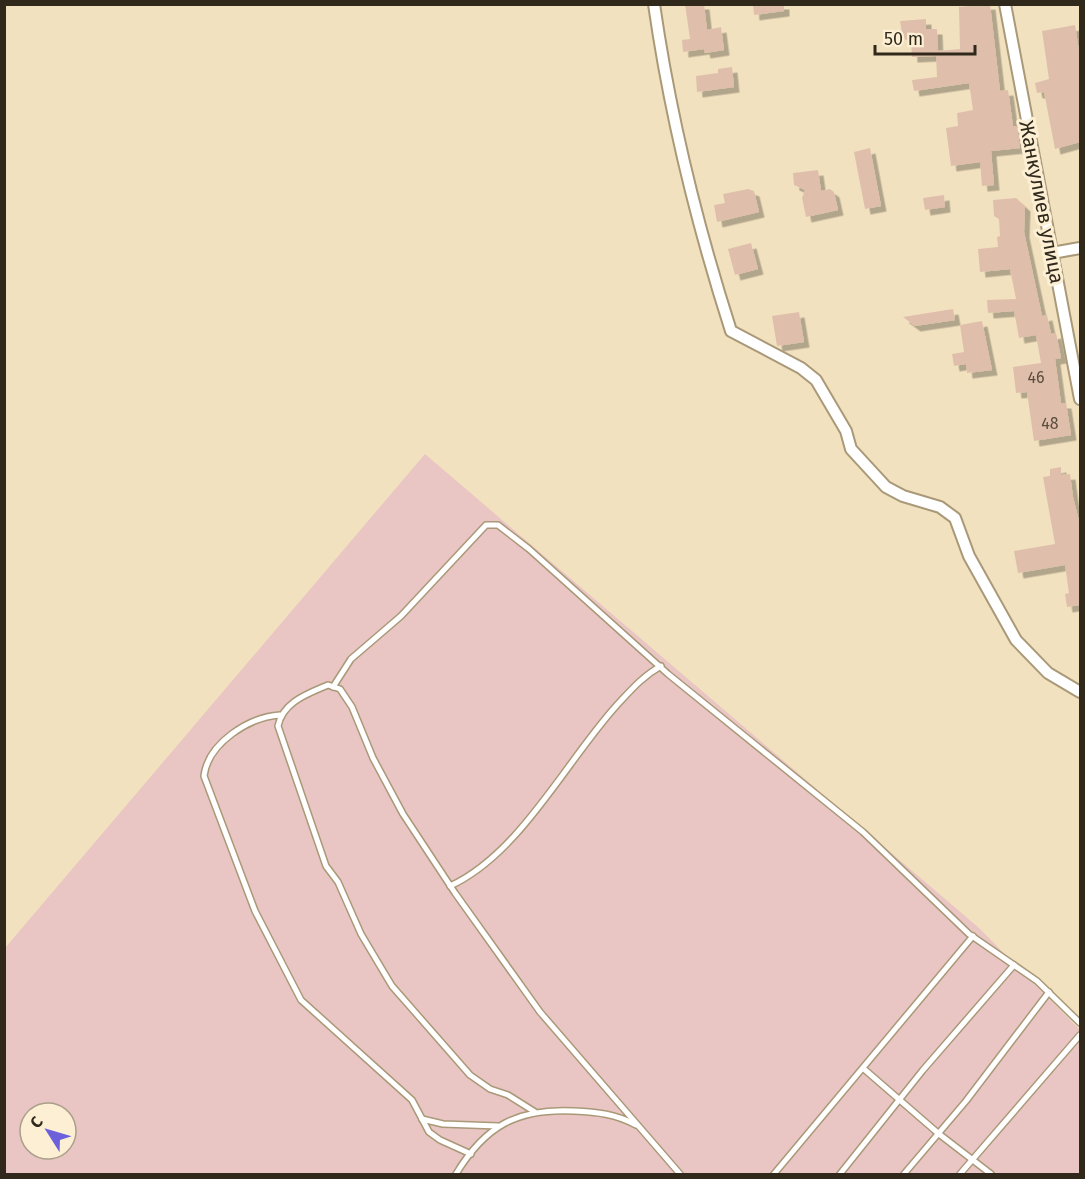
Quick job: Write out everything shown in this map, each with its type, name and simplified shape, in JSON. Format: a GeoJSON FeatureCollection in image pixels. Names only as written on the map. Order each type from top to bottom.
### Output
{"type":"FeatureCollection","features":[{"type":"Feature","properties":{"kind":"street"},"geometry":{"type":"LineString","coordinates":[[654,4],[661,48],[694,200],[731,331],[801,368],[816,380],[846,431],[851,449],[886,486],[903,496],[940,507],[955,518],[969,556],[1016,640],[1048,673],[1080,692]]}},
{"type":"Feature","properties":{"kind":"street","name":"Жанкулиев улица"},"geometry":{"type":"LineString","coordinates":[[1005,4],[1080,399]]}},
{"type":"Feature","properties":{"kind":"street"},"geometry":{"type":"LineString","coordinates":[[1052,253],[1080,248]]}},
{"type":"Feature","properties":{"kind":"lane"},"geometry":{"type":"LineString","coordinates":[[333,687],[351,659],[401,616],[441,570],[463,552],[480,530],[492,525],[507,531],[661,666],[863,832],[973,936],[1048,992],[1080,1023]]}},
{"type":"Feature","properties":{"kind":"lane"},"geometry":{"type":"LineString","coordinates":[[450,886],[466,878],[510,838],[536,810],[606,717],[646,674],[661,666]]}},
{"type":"Feature","properties":{"kind":"lane"},"geometry":{"type":"LineString","coordinates":[[535,1113],[508,1095],[490,1089],[470,1075],[392,986],[361,934],[338,882],[326,866],[278,726],[280,715],[289,705],[328,685],[340,689],[352,706],[372,758],[403,814],[450,886],[540,1012],[680,1174]]}},
{"type":"Feature","properties":{"kind":"lane"},"geometry":{"type":"LineString","coordinates":[[280,715],[266,717],[225,739],[205,765],[204,776],[255,911],[301,1000],[412,1100],[429,1132],[440,1140],[471,1154]]}},
{"type":"Feature","properties":{"kind":"lane"},"geometry":{"type":"LineString","coordinates":[[774,1174],[973,936]]}},
{"type":"Feature","properties":{"kind":"lane"},"geometry":{"type":"LineString","coordinates":[[840,1174],[899,1100],[1014,965]]}},
{"type":"Feature","properties":{"kind":"lane"},"geometry":{"type":"LineString","coordinates":[[904,1174],[939,1134],[1048,992]]}},
{"type":"Feature","properties":{"kind":"lane"},"geometry":{"type":"LineString","coordinates":[[960,1174],[1080,1035]]}},
{"type":"Feature","properties":{"kind":"lane"},"geometry":{"type":"LineString","coordinates":[[864,1069],[891,1089],[899,1100],[939,1134],[991,1174]]}},
{"type":"Feature","properties":{"kind":"lane"},"geometry":{"type":"LineString","coordinates":[[456,1174],[483,1138],[498,1126],[535,1113],[554,1110],[594,1112],[619,1116],[640,1127]]}},
{"type":"Feature","properties":{"kind":"lane"},"geometry":{"type":"LineString","coordinates":[[422,1119],[443,1124],[498,1126]]}},
{"type":"Feature","properties":{"kind":"shaded area"},"geometry":{"type":"Polygon","coordinates":[[[425,454],[979,928],[1080,1030],[1080,1174],[5,1174],[5,948],[425,454]]]}},
{"type":"Feature","properties":{"kind":"building"},"geometry":{"type":"Polygon","coordinates":[[[685,4],[704,4],[707,30],[721,27],[724,50],[705,53],[704,49],[683,52],[682,40],[690,39],[685,4]]]}},
{"type":"Feature","properties":{"kind":"building"},"geometry":{"type":"Polygon","coordinates":[[[753,4],[784,4],[784,11],[754,15],[753,4]]]}},
{"type":"Feature","properties":{"kind":"building"},"geometry":{"type":"Polygon","coordinates":[[[990,4],[1000,91],[1008,90],[1013,126],[1017,126],[1020,148],[991,151],[994,185],[982,186],[980,162],[951,166],[946,128],[958,126],[957,113],[973,110],[969,83],[914,91],[912,80],[937,77],[936,56],[912,57],[911,41],[903,39],[900,21],[926,19],[926,29],[937,29],[938,51],[960,49],[959,7],[990,4]]]}},
{"type":"Feature","properties":{"kind":"building"},"geometry":{"type":"Polygon","coordinates":[[[1075,25],[1080,58],[1080,142],[1055,149],[1044,92],[1037,93],[1035,83],[1049,79],[1042,31],[1075,25]]]}},
{"type":"Feature","properties":{"kind":"building"},"geometry":{"type":"Polygon","coordinates":[[[732,67],[734,87],[697,92],[696,76],[718,73],[718,69],[732,67]]]}},
{"type":"Feature","properties":{"kind":"building"},"geometry":{"type":"Polygon","coordinates":[[[870,148],[881,206],[865,209],[854,152],[870,148]]]}},
{"type":"Feature","properties":{"kind":"building"},"geometry":{"type":"Polygon","coordinates":[[[818,170],[821,191],[830,189],[834,192],[838,210],[806,217],[802,198],[805,190],[794,185],[793,173],[818,170]]]}},
{"type":"Feature","properties":{"kind":"building"},"geometry":{"type":"Polygon","coordinates":[[[748,189],[754,191],[759,212],[717,222],[714,205],[725,203],[723,194],[748,189]]]}},
{"type":"Feature","properties":{"kind":"building"},"geometry":{"type":"Polygon","coordinates":[[[944,195],[945,207],[925,210],[923,198],[944,195]]]}},
{"type":"Feature","properties":{"kind":"building"},"geometry":{"type":"Polygon","coordinates":[[[1016,198],[1025,206],[1024,232],[1042,316],[1047,315],[1051,334],[1056,333],[1061,358],[1055,359],[1061,403],[1066,403],[1071,435],[1034,441],[1027,392],[1016,393],[1013,367],[1041,363],[1036,335],[1019,338],[1014,311],[988,313],[987,300],[1016,299],[1010,269],[980,272],[978,249],[998,247],[999,219],[994,216],[993,200],[1016,198]]]}},
{"type":"Feature","properties":{"kind":"building"},"geometry":{"type":"Polygon","coordinates":[[[751,243],[758,269],[735,275],[728,249],[751,243]]]}},
{"type":"Feature","properties":{"kind":"building"},"geometry":{"type":"Polygon","coordinates":[[[953,309],[955,320],[915,326],[903,317],[953,309]]]}},
{"type":"Feature","properties":{"kind":"building"},"geometry":{"type":"Polygon","coordinates":[[[799,312],[804,342],[777,346],[772,316],[799,312]]]}},
{"type":"Feature","properties":{"kind":"building"},"geometry":{"type":"Polygon","coordinates":[[[982,321],[992,370],[967,373],[966,364],[954,366],[952,354],[964,352],[960,325],[982,321]]]}},
{"type":"Feature","properties":{"kind":"building"},"geometry":{"type":"Polygon","coordinates":[[[1061,467],[1061,475],[1070,474],[1080,525],[1080,605],[1067,607],[1065,594],[1069,593],[1065,565],[1018,573],[1014,551],[1055,544],[1043,477],[1050,476],[1050,469],[1061,467]]]}}]}
